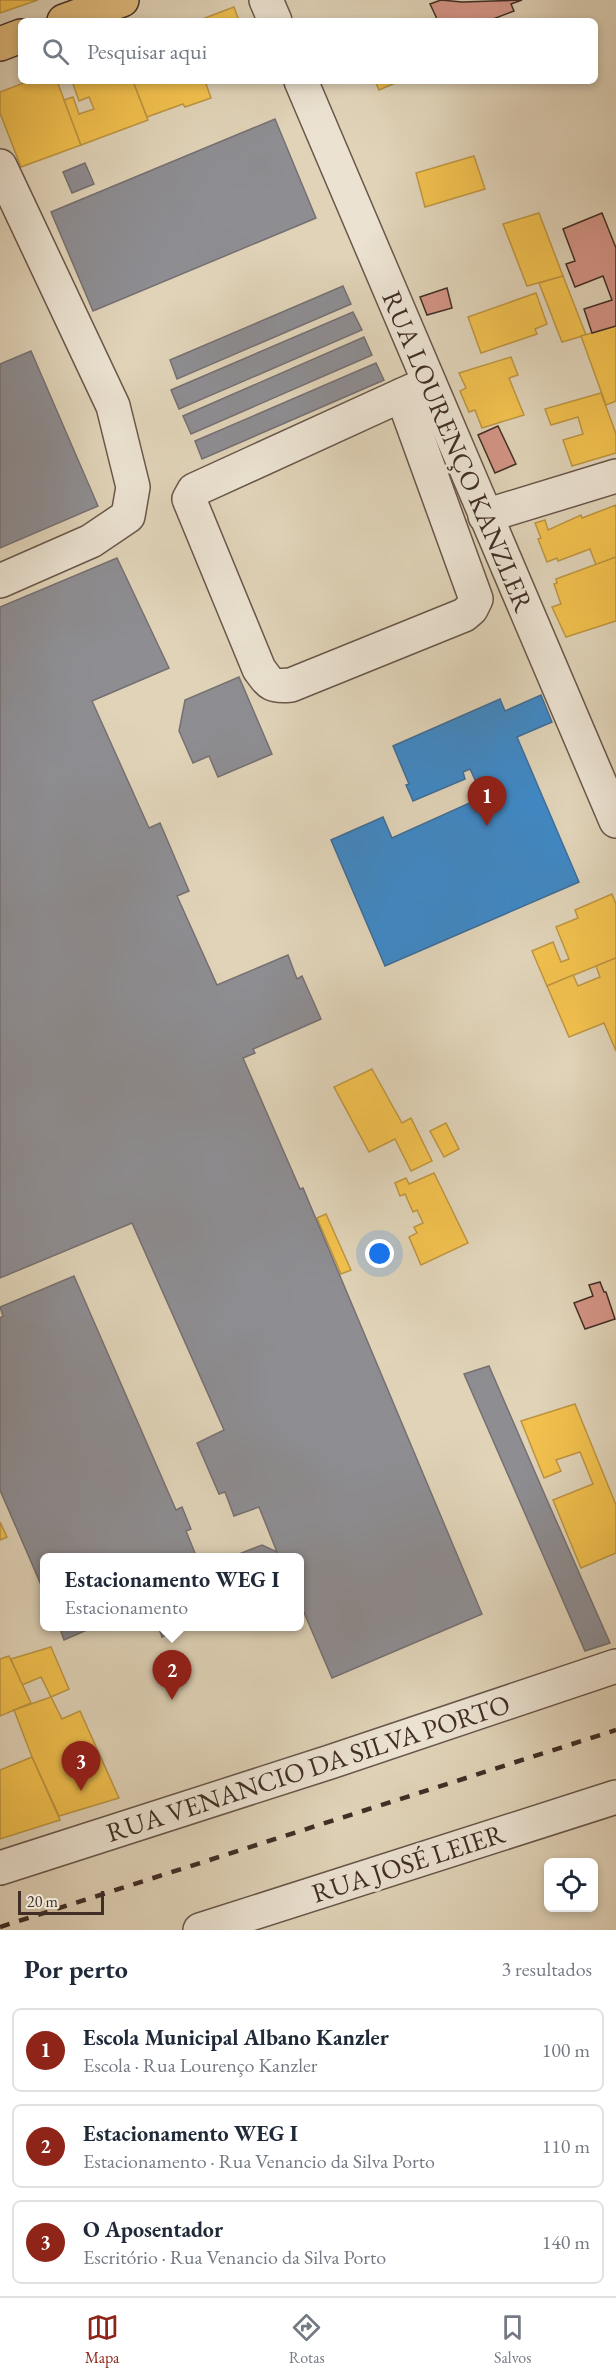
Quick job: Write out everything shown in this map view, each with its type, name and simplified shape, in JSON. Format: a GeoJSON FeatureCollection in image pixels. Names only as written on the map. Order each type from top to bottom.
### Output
{"type":"FeatureCollection","features":[{"type":"Feature","properties":{"kind":"main road"},"geometry":{"type":"LineString","coordinates":[[72,18],[122,0]]}},
{"type":"Feature","properties":{"kind":"main road"},"geometry":{"type":"LineString","coordinates":[[0,44],[18,37]]}},
{"type":"Feature","properties":{"kind":"street"},"geometry":{"type":"LineString","coordinates":[[266,0],[274,18]]}},
{"type":"Feature","properties":{"kind":"street","name":"RUA LOURENÇO KANZLER"},"geometry":{"type":"LineString","coordinates":[[302,84],[416,389],[485,516],[616,821]]}},
{"type":"Feature","properties":{"kind":"street"},"geometry":{"type":"LineString","coordinates":[[0,166],[113,406],[133,487],[128,516],[91,541],[0,581]]}},
{"type":"Feature","properties":{"kind":"street"},"geometry":{"type":"LineString","coordinates":[[416,389],[476,600],[464,615],[291,685],[279,686],[269,683],[259,669],[201,531],[189,499],[190,495],[194,490],[416,389]]}},
{"type":"Feature","properties":{"kind":"street"},"geometry":{"type":"LineString","coordinates":[[485,516],[616,476]]}},
{"type":"Feature","properties":{"kind":"street","name":"RUA VENANCIO DA SILVA PORTO"},"geometry":{"type":"LineString","coordinates":[[0,1868],[616,1666]]}},
{"type":"Feature","properties":{"kind":"street","name":"RUA JOSÉ LEIER"},"geometry":{"type":"LineString","coordinates":[[200,1930],[616,1797]]}},
{"type":"Feature","properties":{"kind":"building: Moradias"},"geometry":{"type":"Polygon","coordinates":[[[0,0],[38,0],[0,13],[0,0]]]}},
{"type":"Feature","properties":{"kind":"building: Moradias"},"geometry":{"type":"Polygon","coordinates":[[[234,7],[238,18],[205,18],[234,7]]]}},
{"type":"Feature","properties":{"kind":"building: Moradias"},"geometry":{"type":"Polygon","coordinates":[[[21,84],[58,84],[81,145],[21,167],[0,113],[0,92],[21,84]]]}},
{"type":"Feature","properties":{"kind":"building: Moradias"},"geometry":{"type":"Polygon","coordinates":[[[73,84],[134,84],[148,120],[81,145],[64,100],[73,97],[79,114],[94,109],[89,97],[79,101],[73,84]]]}},
{"type":"Feature","properties":{"kind":"building: Moradias"},"geometry":{"type":"Polygon","coordinates":[[[134,84],[206,84],[211,98],[185,107],[183,104],[147,117],[134,84]]]}},
{"type":"Feature","properties":{"kind":"building: Moradias"},"geometry":{"type":"Polygon","coordinates":[[[376,84],[393,84],[379,90],[376,84]]]}},
{"type":"Feature","properties":{"kind":"building: Moradias"},"geometry":{"type":"Polygon","coordinates":[[[474,156],[485,189],[425,207],[416,173],[474,156]]]}},
{"type":"Feature","properties":{"kind":"building: Moradias"},"geometry":{"type":"Polygon","coordinates":[[[539,213],[563,276],[527,286],[503,224],[539,213]]]}},
{"type":"Feature","properties":{"kind":"building: Moradias"},"geometry":{"type":"Polygon","coordinates":[[[563,276],[586,335],[562,342],[539,283],[563,276]]]}},
{"type":"Feature","properties":{"kind":"building: Moradias"},"geometry":{"type":"Polygon","coordinates":[[[536,293],[547,324],[535,329],[537,334],[481,353],[468,317],[536,293]]]}},
{"type":"Feature","properties":{"kind":"building: Moradias"},"geometry":{"type":"Polygon","coordinates":[[[616,326],[616,401],[606,405],[581,336],[616,326]]]}},
{"type":"Feature","properties":{"kind":"building: Moradias"},"geometry":{"type":"Polygon","coordinates":[[[511,357],[518,375],[509,378],[524,415],[482,428],[475,410],[469,412],[460,391],[466,388],[459,373],[511,357]]]}},
{"type":"Feature","properties":{"kind":"building: Moradias"},"geometry":{"type":"Polygon","coordinates":[[[601,393],[616,434],[616,453],[572,466],[563,440],[583,434],[578,417],[551,425],[545,409],[601,393]]]}},
{"type":"Feature","properties":{"kind":"building: Moradias"},"geometry":{"type":"Polygon","coordinates":[[[616,505],[616,557],[596,565],[590,549],[558,561],[557,558],[547,562],[538,539],[541,538],[535,523],[545,520],[548,530],[581,515],[582,518],[616,505]]]}},
{"type":"Feature","properties":{"kind":"building: Moradias"},"geometry":{"type":"Polygon","coordinates":[[[616,557],[616,621],[566,637],[552,607],[561,604],[554,584],[557,583],[556,579],[616,557]]]}},
{"type":"Feature","properties":{"kind":"building: Moradias"},"geometry":{"type":"Polygon","coordinates":[[[612,894],[616,904],[616,958],[547,986],[532,951],[553,942],[561,962],[569,959],[556,927],[578,918],[575,910],[612,894]]]}},
{"type":"Feature","properties":{"kind":"building: Moradias"},"geometry":{"type":"Polygon","coordinates":[[[616,958],[616,1051],[604,1023],[569,1037],[547,986],[573,975],[578,986],[600,977],[596,966],[616,958]]]}},
{"type":"Feature","properties":{"kind":"building: Moradias"},"geometry":{"type":"Polygon","coordinates":[[[372,1069],[402,1123],[411,1118],[432,1161],[411,1171],[395,1139],[369,1152],[334,1087],[372,1069]]]}},
{"type":"Feature","properties":{"kind":"building: Moradias"},"geometry":{"type":"Polygon","coordinates":[[[446,1123],[459,1149],[444,1157],[430,1131],[446,1123]]]}},
{"type":"Feature","properties":{"kind":"building: Moradias"},"geometry":{"type":"Polygon","coordinates":[[[434,1173],[468,1243],[421,1265],[409,1237],[417,1233],[414,1227],[423,1223],[417,1210],[413,1212],[405,1194],[400,1196],[395,1183],[406,1178],[409,1184],[434,1173]]]}},
{"type":"Feature","properties":{"kind":"building: Moradias"},"geometry":{"type":"Polygon","coordinates":[[[326,1214],[351,1270],[341,1274],[317,1218],[326,1214]]]}},
{"type":"Feature","properties":{"kind":"building: Moradias"},"geometry":{"type":"Polygon","coordinates":[[[575,1404],[616,1505],[616,1553],[581,1568],[553,1500],[593,1484],[580,1452],[556,1460],[561,1471],[544,1478],[521,1421],[575,1404]]]}},
{"type":"Feature","properties":{"kind":"building: Moradias"},"geometry":{"type":"Polygon","coordinates":[[[0,1522],[7,1537],[0,1540],[0,1522]]]}},
{"type":"Feature","properties":{"kind":"building: Moradias"},"geometry":{"type":"Polygon","coordinates":[[[51,1647],[69,1689],[51,1697],[41,1677],[22,1685],[11,1659],[51,1647]]]}},
{"type":"Feature","properties":{"kind":"building: Moradias"},"geometry":{"type":"Polygon","coordinates":[[[9,1656],[31,1703],[0,1716],[0,1659],[9,1656]]]}},
{"type":"Feature","properties":{"kind":"building: Moradias"},"geometry":{"type":"Polygon","coordinates":[[[51,1697],[62,1719],[80,1711],[119,1798],[59,1816],[14,1710],[51,1697]]]}},
{"type":"Feature","properties":{"kind":"building: Moradias"},"geometry":{"type":"Polygon","coordinates":[[[32,1757],[60,1820],[0,1839],[0,1770],[32,1757]]]}},
{"type":"Feature","properties":{"kind":"building: Escolas"},"geometry":{"type":"Polygon","coordinates":[[[541,695],[552,722],[517,737],[579,882],[385,966],[331,840],[383,817],[392,838],[483,797],[470,769],[463,772],[465,779],[413,801],[406,785],[409,784],[393,746],[500,699],[505,711],[541,695]]]}},
{"type":"Feature","properties":{"kind":"building: Indústria"},"geometry":{"type":"Polygon","coordinates":[[[275,119],[316,218],[93,311],[51,212],[275,119]]]}},
{"type":"Feature","properties":{"kind":"building: Indústria"},"geometry":{"type":"Polygon","coordinates":[[[85,163],[94,184],[72,193],[63,172],[85,163]]]}},
{"type":"Feature","properties":{"kind":"building: Indústria"},"geometry":{"type":"Polygon","coordinates":[[[343,286],[351,304],[177,379],[170,360],[343,286]]]}},
{"type":"Feature","properties":{"kind":"building: Indústria"},"geometry":{"type":"Polygon","coordinates":[[[353,312],[362,330],[179,409],[171,390],[353,312]]]}},
{"type":"Feature","properties":{"kind":"building: Indústria"},"geometry":{"type":"Polygon","coordinates":[[[364,337],[372,355],[191,434],[183,416],[364,337]]]}},
{"type":"Feature","properties":{"kind":"building: Indústria"},"geometry":{"type":"Polygon","coordinates":[[[31,351],[98,506],[0,548],[0,364],[31,351]]]}},
{"type":"Feature","properties":{"kind":"building: Indústria"},"geometry":{"type":"Polygon","coordinates":[[[376,363],[384,380],[202,459],[195,441],[376,363]]]}},
{"type":"Feature","properties":{"kind":"building: Indústria"},"geometry":{"type":"Polygon","coordinates":[[[117,558],[169,668],[92,701],[149,828],[160,823],[189,891],[177,896],[217,985],[288,955],[297,979],[302,976],[321,1019],[253,1049],[255,1053],[243,1058],[300,1189],[303,1188],[482,1614],[332,1678],[304,1612],[304,1553],[242,1553],[262,1545],[277,1552],[259,1507],[234,1516],[225,1492],[219,1494],[197,1443],[224,1430],[132,1223],[0,1278],[0,607],[117,558]]]}},
{"type":"Feature","properties":{"kind":"building: Indústria"},"geometry":{"type":"Polygon","coordinates":[[[239,677],[272,754],[218,777],[209,756],[193,763],[179,731],[185,700],[239,677]]]}},
{"type":"Feature","properties":{"kind":"building: Indústria"},"geometry":{"type":"Polygon","coordinates":[[[74,1276],[176,1510],[182,1507],[191,1529],[186,1531],[195,1553],[40,1553],[40,1582],[0,1490],[0,1318],[3,1316],[0,1307],[74,1276]]]}},
{"type":"Feature","properties":{"kind":"building: Indústria"},"geometry":{"type":"Polygon","coordinates":[[[489,1366],[610,1643],[585,1651],[464,1374],[489,1366]]]}},
{"type":"Feature","properties":{"kind":"building: Indústria"},"geometry":{"type":"Polygon","coordinates":[[[61,1631],[85,1631],[64,1640],[61,1631]]]}},
{"type":"Feature","properties":{"kind":"building: Indústria"},"geometry":{"type":"Polygon","coordinates":[[[160,1631],[175,1631],[162,1637],[160,1631]]]}},
{"type":"Feature","properties":{"kind":"building: Outros"},"geometry":{"type":"Polygon","coordinates":[[[441,0],[462,2],[522,0],[511,4],[514,11],[496,18],[437,18],[430,4],[441,0]]]}},
{"type":"Feature","properties":{"kind":"building: Outros"},"geometry":{"type":"Polygon","coordinates":[[[602,213],[616,248],[616,326],[592,333],[584,309],[612,300],[603,276],[575,287],[566,264],[575,261],[563,229],[602,213]]]}},
{"type":"Feature","properties":{"kind":"building: Outros"},"geometry":{"type":"Polygon","coordinates":[[[447,288],[452,308],[427,315],[420,297],[447,288]]]}},
{"type":"Feature","properties":{"kind":"building: Outros"},"geometry":{"type":"Polygon","coordinates":[[[498,426],[516,464],[495,473],[478,435],[498,426]]]}},
{"type":"Feature","properties":{"kind":"building: Outros"},"geometry":{"type":"Polygon","coordinates":[[[600,1282],[606,1292],[615,1319],[585,1329],[574,1303],[593,1296],[589,1285],[600,1282]]]}},
{"type":"Feature","properties":{"kind":"railway"},"geometry":{"type":"LineString","coordinates":[[0,1927],[616,1730]]}},
{"type":"Feature","properties":{"kind":"place","name":"Escola Municipal Albano Kanzler"},"geometry":{"type":"Point","coordinates":[487,826]}},
{"type":"Feature","properties":{"kind":"place","name":"Estacionamento WEG I"},"geometry":{"type":"Point","coordinates":[172,1700]}},
{"type":"Feature","properties":{"kind":"place","name":"O Aposentador"},"geometry":{"type":"Point","coordinates":[81,1791]}}]}
